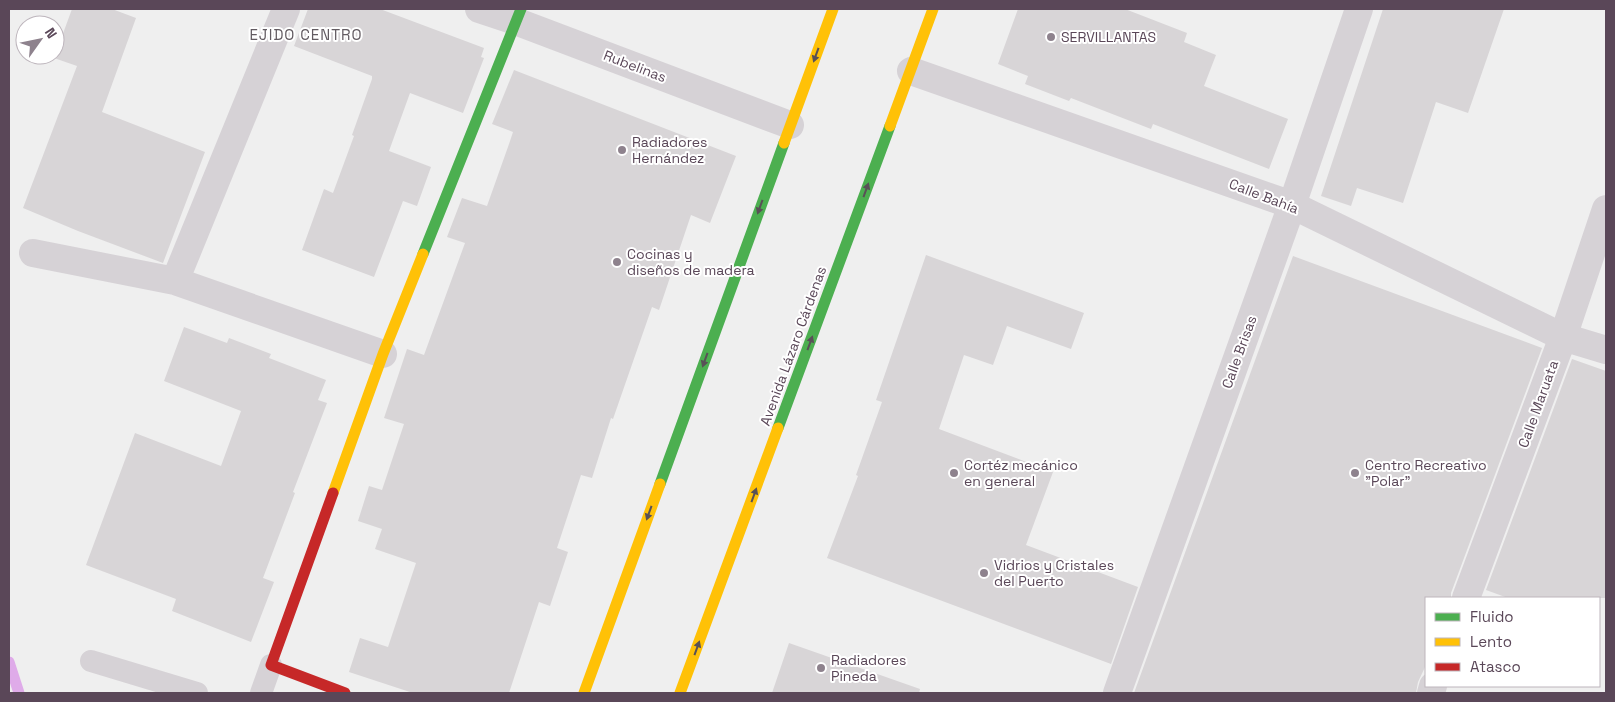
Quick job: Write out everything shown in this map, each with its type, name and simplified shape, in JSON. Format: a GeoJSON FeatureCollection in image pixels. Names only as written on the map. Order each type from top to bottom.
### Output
{"type":"FeatureCollection","features":[{"type":"Feature","properties":{"kind":"main road"},"geometry":{"type":"LineString","coordinates":[[584,693],[833,9]]}},
{"type":"Feature","properties":{"kind":"main road","name":"Avenida Lázaro Cárdenas"},"geometry":{"type":"LineString","coordinates":[[680,693],[933,9]]}},
{"type":"Feature","properties":{"kind":"main road"},"geometry":{"type":"LineString","coordinates":[[345,693],[271,665],[383,354],[518,15]]}},
{"type":"Feature","properties":{"kind":"street"},"geometry":{"type":"LineString","coordinates":[[175,282],[286,9]]}},
{"type":"Feature","properties":{"kind":"street","name":"Rubelinas"},"geometry":{"type":"LineString","coordinates":[[479,9],[518,15],[790,125]]}},
{"type":"Feature","properties":{"kind":"street","name":"Calle Brisas"},"geometry":{"type":"LineString","coordinates":[[1117,693],[1292,205],[1358,9]]}},
{"type":"Feature","properties":{"kind":"street","name":"Calle Bahía"},"geometry":{"type":"LineString","coordinates":[[911,71],[1292,205],[1563,337],[1606,350]]}},
{"type":"Feature","properties":{"kind":"street","name":"Calle Maruata"},"geometry":{"type":"LineString","coordinates":[[1466,597],[1563,337],[1606,209]]}},
{"type":"Feature","properties":{"kind":"street"},"geometry":{"type":"LineString","coordinates":[[33,253],[175,282],[383,354]]}},
{"type":"Feature","properties":{"kind":"lane"},"geometry":{"type":"LineString","coordinates":[[91,661],[197,693]]}},
{"type":"Feature","properties":{"kind":"lane"},"geometry":{"type":"LineString","coordinates":[[261,693],[271,665]]}},
{"type":"Feature","properties":{"kind":"building"},"geometry":{"type":"Polygon","coordinates":[[[72,9],[112,9],[136,18],[102,112],[205,152],[163,263],[23,208],[77,66],[65,62],[65,28],[72,9]]]}},
{"type":"Feature","properties":{"kind":"building"},"geometry":{"type":"Polygon","coordinates":[[[308,9],[380,9],[484,48],[481,57],[484,58],[463,113],[410,93],[389,151],[431,167],[417,206],[403,201],[374,277],[302,250],[324,189],[333,193],[372,79],[372,76],[294,46],[308,9]]]}},
{"type":"Feature","properties":{"kind":"building"},"geometry":{"type":"Polygon","coordinates":[[[1018,9],[1125,9],[1187,33],[1184,42],[1216,55],[1204,86],[1288,119],[1269,169],[1153,124],[1151,129],[1071,98],[1069,101],[1025,84],[1028,76],[998,64],[1018,9]]]}},
{"type":"Feature","properties":{"kind":"building"},"geometry":{"type":"Polygon","coordinates":[[[1383,9],[1504,9],[1468,113],[1436,102],[1403,203],[1357,188],[1351,206],[1321,196],[1383,9]]]}},
{"type":"Feature","properties":{"kind":"building"},"geometry":{"type":"Polygon","coordinates":[[[514,70],[736,156],[710,223],[691,215],[659,310],[652,307],[613,419],[611,418],[592,478],[581,475],[557,548],[568,552],[550,606],[539,602],[509,693],[413,693],[349,672],[360,638],[388,647],[416,563],[375,549],[382,529],[358,521],[369,486],[382,490],[404,424],[384,418],[407,349],[424,355],[465,243],[447,237],[462,198],[487,206],[509,144],[513,132],[492,124],[514,70]]]}},
{"type":"Feature","properties":{"kind":"building"},"geometry":{"type":"Polygon","coordinates":[[[926,255],[1084,313],[1071,349],[1007,326],[993,365],[964,355],[939,429],[1053,472],[1026,545],[1138,587],[1111,664],[827,558],[858,476],[856,475],[882,402],[876,400],[926,255]]]}},
{"type":"Feature","properties":{"kind":"building","name":"Centro Recreativo \"Polar\""},"geometry":{"type":"Polygon","coordinates":[[[1293,256],[1542,348],[1451,597],[1425,597],[1425,667],[1418,682],[1416,693],[1134,693],[1293,256]]]}},
{"type":"Feature","properties":{"kind":"building"},"geometry":{"type":"Polygon","coordinates":[[[184,327],[227,343],[229,338],[271,354],[269,358],[326,380],[318,400],[327,403],[263,578],[274,582],[251,642],[172,611],[176,599],[86,565],[135,433],[221,466],[241,411],[164,381],[184,327]]]}},
{"type":"Feature","properties":{"kind":"building"},"geometry":{"type":"Polygon","coordinates":[[[1572,359],[1606,371],[1606,598],[1505,597],[1486,590],[1572,359]]]}},
{"type":"Feature","properties":{"kind":"building","name":"Radiadores Pineda"},"geometry":{"type":"Polygon","coordinates":[[[789,643],[920,689],[919,693],[772,693],[789,643]]]}},
{"type":"Feature","properties":{"kind":"waterway"},"geometry":{"type":"LineString","coordinates":[[9,662],[19,693]]}},
{"type":"Feature","properties":{"kind":"traffic: fast"},"geometry":{"type":"LineString","coordinates":[[423,254],[521,9]]}},
{"type":"Feature","properties":{"kind":"traffic: fast"},"geometry":{"type":"LineString","coordinates":[[778,428],[890,126]]}},
{"type":"Feature","properties":{"kind":"traffic: fast"},"geometry":{"type":"LineString","coordinates":[[660,484],[784,143]]}},
{"type":"Feature","properties":{"kind":"traffic: slow"},"geometry":{"type":"LineString","coordinates":[[784,143],[833,9]]}},
{"type":"Feature","properties":{"kind":"traffic: slow"},"geometry":{"type":"LineString","coordinates":[[890,126],[933,9]]}},
{"type":"Feature","properties":{"kind":"traffic: slow"},"geometry":{"type":"LineString","coordinates":[[333,493],[383,354],[423,254]]}},
{"type":"Feature","properties":{"kind":"traffic: slow"},"geometry":{"type":"LineString","coordinates":[[680,693],[778,428]]}},
{"type":"Feature","properties":{"kind":"traffic: slow"},"geometry":{"type":"LineString","coordinates":[[584,693],[660,484]]}},
{"type":"Feature","properties":{"kind":"traffic: jam"},"geometry":{"type":"LineString","coordinates":[[333,493],[271,665],[345,693]]}},
{"type":"Feature","properties":{"kind":"place","name":"SERVILLANTAS"},"geometry":{"type":"Point","coordinates":[1051,37]}},
{"type":"Feature","properties":{"kind":"place","name":"Radiadores Hernández"},"geometry":{"type":"Point","coordinates":[622,150]}},
{"type":"Feature","properties":{"kind":"place","name":"Cocinas y diseños de madera"},"geometry":{"type":"Point","coordinates":[617,262]}},
{"type":"Feature","properties":{"kind":"place","name":"Cortéz mecánico en general"},"geometry":{"type":"Point","coordinates":[954,473]}},
{"type":"Feature","properties":{"kind":"place","name":"Centro Recreativo \"Polar\""},"geometry":{"type":"Point","coordinates":[1355,473]}},
{"type":"Feature","properties":{"kind":"place","name":"Vidrios y Cristales del Puerto"},"geometry":{"type":"Point","coordinates":[984,573]}},
{"type":"Feature","properties":{"kind":"place","name":"Radiadores Pineda"},"geometry":{"type":"Point","coordinates":[821,668]}},
{"type":"Feature","properties":{"kind":"district","name":"EJIDO CENTRO"},"geometry":{"type":"Point","coordinates":[306,34]}}]}
